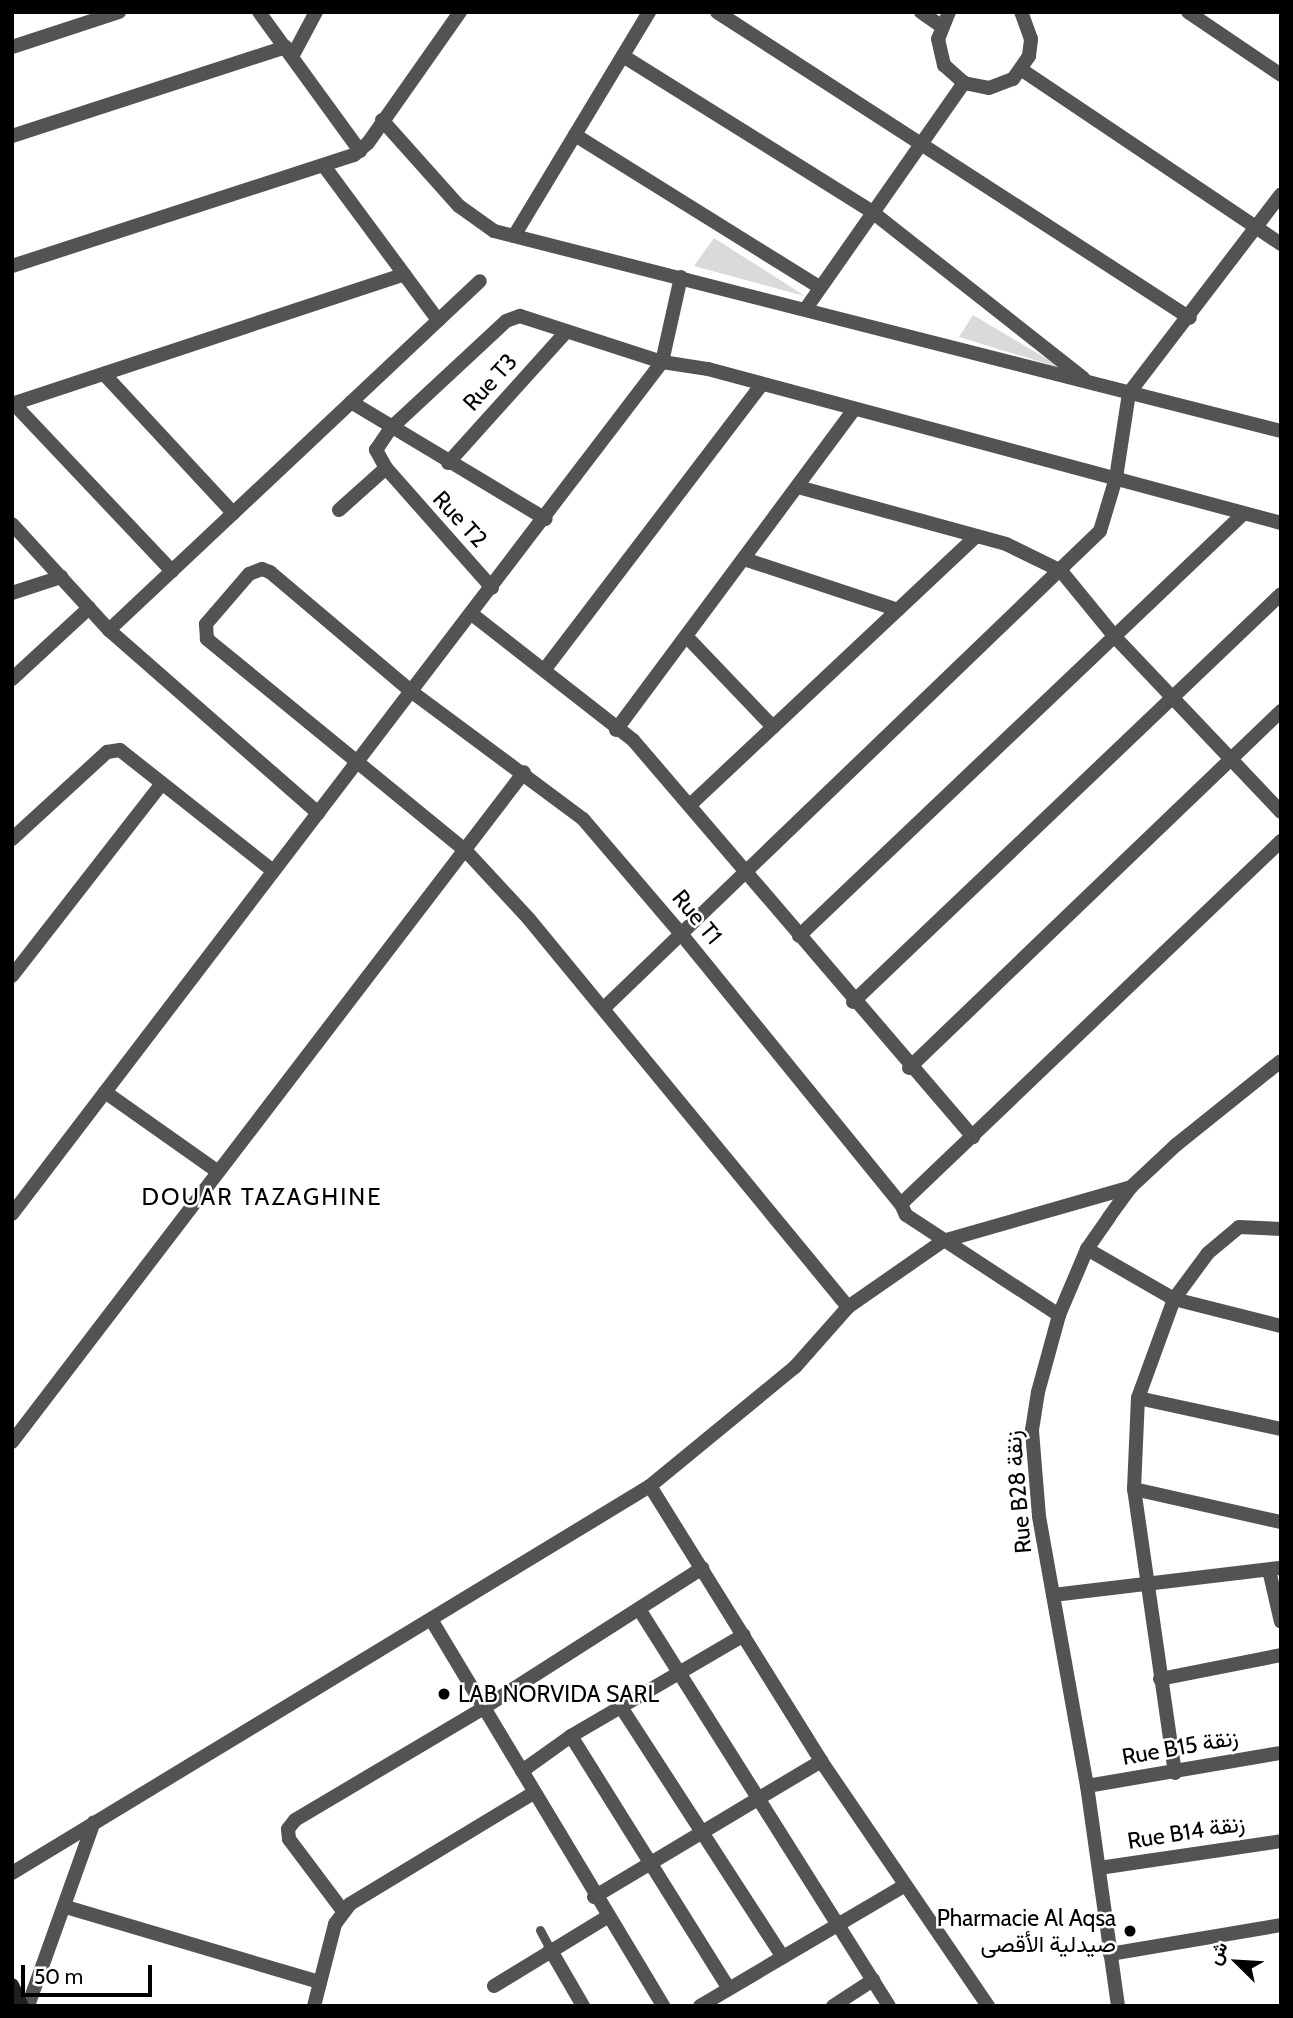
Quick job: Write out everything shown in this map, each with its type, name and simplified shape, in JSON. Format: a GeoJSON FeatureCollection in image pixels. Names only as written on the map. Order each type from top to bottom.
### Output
{"type":"FeatureCollection","features":[{"type":"Feature","properties":{"kind":"main road"},"geometry":{"type":"LineString","coordinates":[[12,1985],[22,2006]]}},
{"type":"Feature","properties":{"kind":"street"},"geometry":{"type":"LineString","coordinates":[[12,47],[120,12]]}},
{"type":"Feature","properties":{"kind":"street"},"geometry":{"type":"LineString","coordinates":[[259,12],[360,151]]}},
{"type":"Feature","properties":{"kind":"street"},"geometry":{"type":"LineString","coordinates":[[12,136],[289,51],[316,12]]}},
{"type":"Feature","properties":{"kind":"street"},"geometry":{"type":"LineString","coordinates":[[12,266],[324,166],[360,151],[460,12]]}},
{"type":"Feature","properties":{"kind":"street"},"geometry":{"type":"LineString","coordinates":[[514,236],[649,12]]}},
{"type":"Feature","properties":{"kind":"street"},"geometry":{"type":"LineString","coordinates":[[717,12],[921,141],[1190,318]]}},
{"type":"Feature","properties":{"kind":"street"},"geometry":{"type":"LineString","coordinates":[[921,12],[941,26]]}},
{"type":"Feature","properties":{"kind":"street"},"geometry":{"type":"LineString","coordinates":[[949,12],[941,26],[939,52],[953,76],[976,88],[1001,85],[1022,70],[1031,39],[1021,12]]}},
{"type":"Feature","properties":{"kind":"street"},"geometry":{"type":"LineString","coordinates":[[1188,12],[1281,75]]}},
{"type":"Feature","properties":{"kind":"street"},"geometry":{"type":"LineString","coordinates":[[623,56],[871,211],[1088,382]]}},
{"type":"Feature","properties":{"kind":"street"},"geometry":{"type":"LineString","coordinates":[[1022,70],[1281,244]]}},
{"type":"Feature","properties":{"kind":"street"},"geometry":{"type":"LineString","coordinates":[[807,307],[818,286],[964,83]]}},
{"type":"Feature","properties":{"kind":"street"},"geometry":{"type":"LineString","coordinates":[[382,120],[475,220],[514,236],[807,307],[1129,393],[1281,430]]}},
{"type":"Feature","properties":{"kind":"street"},"geometry":{"type":"LineString","coordinates":[[575,135],[818,286]]}},
{"type":"Feature","properties":{"kind":"street"},"geometry":{"type":"LineString","coordinates":[[324,166],[438,320]]}},
{"type":"Feature","properties":{"kind":"street"},"geometry":{"type":"LineString","coordinates":[[604,1008],[1100,531],[1116,478],[1129,393],[1190,318],[1281,194]]}},
{"type":"Feature","properties":{"kind":"street"},"geometry":{"type":"LineString","coordinates":[[172,571],[13,404],[404,274]]}},
{"type":"Feature","properties":{"kind":"street"},"geometry":{"type":"LineString","coordinates":[[12,1214],[272,870],[473,615],[662,362],[681,277]]}},
{"type":"Feature","properties":{"kind":"street"},"geometry":{"type":"LineString","coordinates":[[109,630],[480,281]]}},
{"type":"Feature","properties":{"kind":"street"},"geometry":{"type":"LineString","coordinates":[[339,510],[386,468],[376,450],[391,428],[511,316],[662,362],[761,385],[1281,523]]}},
{"type":"Feature","properties":{"kind":"street","name":"Rue T3"},"geometry":{"type":"LineString","coordinates":[[448,463],[566,331]]}},
{"type":"Feature","properties":{"kind":"street"},"geometry":{"type":"LineString","coordinates":[[104,374],[233,513]]}},
{"type":"Feature","properties":{"kind":"street"},"geometry":{"type":"LineString","coordinates":[[545,669],[761,385]]}},
{"type":"Feature","properties":{"kind":"street"},"geometry":{"type":"LineString","coordinates":[[351,402],[448,463],[546,519]]}},
{"type":"Feature","properties":{"kind":"street"},"geometry":{"type":"LineString","coordinates":[[616,730],[853,411]]}},
{"type":"Feature","properties":{"kind":"street","name":"Rue T2"},"geometry":{"type":"LineString","coordinates":[[386,468],[492,587]]}},
{"type":"Feature","properties":{"kind":"street"},"geometry":{"type":"LineString","coordinates":[[798,487],[1024,551],[1061,571],[1115,638],[1281,812]]}},
{"type":"Feature","properties":{"kind":"street"},"geometry":{"type":"LineString","coordinates":[[799,936],[1115,638],[1242,514]]}},
{"type":"Feature","properties":{"kind":"street"},"geometry":{"type":"LineString","coordinates":[[12,524],[109,630],[317,813]]}},
{"type":"Feature","properties":{"kind":"street"},"geometry":{"type":"LineString","coordinates":[[690,805],[976,536]]}},
{"type":"Feature","properties":{"kind":"street"},"geometry":{"type":"LineString","coordinates":[[744,559],[898,610]]}},
{"type":"Feature","properties":{"kind":"street","name":"Rue T1"},"geometry":{"type":"LineString","coordinates":[[356,763],[204,635],[206,624],[249,574],[262,569],[270,572],[412,692],[524,772],[583,819],[682,935],[901,1204],[906,1215],[1059,1315]]}},
{"type":"Feature","properties":{"kind":"street"},"geometry":{"type":"LineString","coordinates":[[12,593],[61,577]]}},
{"type":"Feature","properties":{"kind":"street"},"geometry":{"type":"LineString","coordinates":[[853,1002],[1281,594]]}},
{"type":"Feature","properties":{"kind":"street"},"geometry":{"type":"LineString","coordinates":[[12,680],[89,608]]}},
{"type":"Feature","properties":{"kind":"street"},"geometry":{"type":"LineString","coordinates":[[473,615],[545,669],[616,730],[633,740],[909,1068],[973,1137]]}},
{"type":"Feature","properties":{"kind":"street"},"geometry":{"type":"LineString","coordinates":[[686,636],[773,727]]}},
{"type":"Feature","properties":{"kind":"street"},"geometry":{"type":"LineString","coordinates":[[909,1068],[1281,712]]}},
{"type":"Feature","properties":{"kind":"street"},"geometry":{"type":"LineString","coordinates":[[12,839],[107,752],[126,752],[272,870]]}},
{"type":"Feature","properties":{"kind":"street"},"geometry":{"type":"LineString","coordinates":[[356,763],[466,852],[604,1008],[848,1307]]}},
{"type":"Feature","properties":{"kind":"street"},"geometry":{"type":"LineString","coordinates":[[12,1442],[217,1171],[466,852],[524,772]]}},
{"type":"Feature","properties":{"kind":"street"},"geometry":{"type":"LineString","coordinates":[[12,976],[162,783]]}},
{"type":"Feature","properties":{"kind":"street"},"geometry":{"type":"LineString","coordinates":[[901,1204],[1281,841]]}},
{"type":"Feature","properties":{"kind":"street","name":"Rue B28 زنقة"},"geometry":{"type":"LineString","coordinates":[[1118,2006],[1087,1786],[1039,1516],[1032,1430],[1059,1315],[1087,1249],[1131,1187],[1281,1061]]}},
{"type":"Feature","properties":{"kind":"street"},"geometry":{"type":"LineString","coordinates":[[105,1092],[217,1171]]}},
{"type":"Feature","properties":{"kind":"street"},"geometry":{"type":"LineString","coordinates":[[12,1873],[432,1621],[650,1486],[796,1367],[848,1307],[943,1241],[1131,1187]]}},
{"type":"Feature","properties":{"kind":"street"},"geometry":{"type":"LineString","coordinates":[[1175,1773],[1134,1489],[1138,1398],[1174,1299],[1222,1237],[1239,1227],[1254,1224],[1281,1229]]}},
{"type":"Feature","properties":{"kind":"street"},"geometry":{"type":"LineString","coordinates":[[1087,1249],[1174,1299],[1281,1326]]}},
{"type":"Feature","properties":{"kind":"street"},"geometry":{"type":"LineString","coordinates":[[1138,1398],[1281,1429]]}},
{"type":"Feature","properties":{"kind":"street"},"geometry":{"type":"LineString","coordinates":[[650,1486],[821,1761],[988,2006]]}},
{"type":"Feature","properties":{"kind":"street"},"geometry":{"type":"LineString","coordinates":[[1134,1489],[1281,1522]]}},
{"type":"Feature","properties":{"kind":"street"},"geometry":{"type":"LineString","coordinates":[[343,1911],[289,1839],[290,1824],[485,1707],[702,1569]]}},
{"type":"Feature","properties":{"kind":"street"},"geometry":{"type":"LineString","coordinates":[[1053,1595],[1275,1569],[1281,1622]]}},
{"type":"Feature","properties":{"kind":"street"},"geometry":{"type":"LineString","coordinates":[[639,1609],[756,1800],[889,2006]]}},
{"type":"Feature","properties":{"kind":"street"},"geometry":{"type":"LineString","coordinates":[[432,1621],[485,1707],[594,1897],[663,2006]]}},
{"type":"Feature","properties":{"kind":"street"},"geometry":{"type":"LineString","coordinates":[[522,1771],[571,1736],[744,1635]]}},
{"type":"Feature","properties":{"kind":"street"},"geometry":{"type":"LineString","coordinates":[[1160,1679],[1281,1655]]}},
{"type":"Feature","properties":{"kind":"street"},"geometry":{"type":"LineString","coordinates":[[621,1707],[783,1957]]}},
{"type":"Feature","properties":{"kind":"street"},"geometry":{"type":"LineString","coordinates":[[571,1736],[729,1989]]}},
{"type":"Feature","properties":{"kind":"street","name":"Rue B15 زنقة"},"geometry":{"type":"LineString","coordinates":[[1087,1786],[1281,1753]]}},
{"type":"Feature","properties":{"kind":"street"},"geometry":{"type":"LineString","coordinates":[[594,1897],[821,1761]]}},
{"type":"Feature","properties":{"kind":"street"},"geometry":{"type":"LineString","coordinates":[[314,2006],[343,1911],[363,1894],[533,1793]]}},
{"type":"Feature","properties":{"kind":"street"},"geometry":{"type":"LineString","coordinates":[[28,2006],[94,1822]]}},
{"type":"Feature","properties":{"kind":"street","name":"Rue B14 زنقة"},"geometry":{"type":"LineString","coordinates":[[1099,1868],[1281,1841]]}},
{"type":"Feature","properties":{"kind":"street"},"geometry":{"type":"LineString","coordinates":[[700,2006],[904,1886]]}},
{"type":"Feature","properties":{"kind":"street"},"geometry":{"type":"LineString","coordinates":[[66,1906],[320,1982]]}},
{"type":"Feature","properties":{"kind":"street"},"geometry":{"type":"LineString","coordinates":[[494,1986],[550,1949],[607,1917]]}},
{"type":"Feature","properties":{"kind":"street"},"geometry":{"type":"LineString","coordinates":[[1110,1954],[1281,1925]]}},
{"type":"Feature","properties":{"kind":"street"},"geometry":{"type":"LineString","coordinates":[[550,1949],[583,2006]]}},
{"type":"Feature","properties":{"kind":"street"},"geometry":{"type":"LineString","coordinates":[[833,2006],[873,1980]]}},
{"type":"Feature","properties":{"kind":"lane"},"geometry":{"type":"LineString","coordinates":[[540,1930],[550,1949]]}},
{"type":"Feature","properties":{"kind":"shaded area"},"geometry":{"type":"Polygon","coordinates":[[[714,238],[805,296],[694,266],[714,238]]]}},
{"type":"Feature","properties":{"kind":"shaded area"},"geometry":{"type":"Polygon","coordinates":[[[973,315],[1064,369],[959,337],[973,315]]]}},
{"type":"Feature","properties":{"kind":"place","name":"LAB NORVIDA SARL"},"geometry":{"type":"Point","coordinates":[444,1694]}},
{"type":"Feature","properties":{"kind":"place","name":"Pharmacie Al Aqsa صيدلية الأقصى"},"geometry":{"type":"Point","coordinates":[1130,1931]}},
{"type":"Feature","properties":{"kind":"district","name":"DOUAR TAZAGHINE"},"geometry":{"type":"Point","coordinates":[262,1197]}}]}
